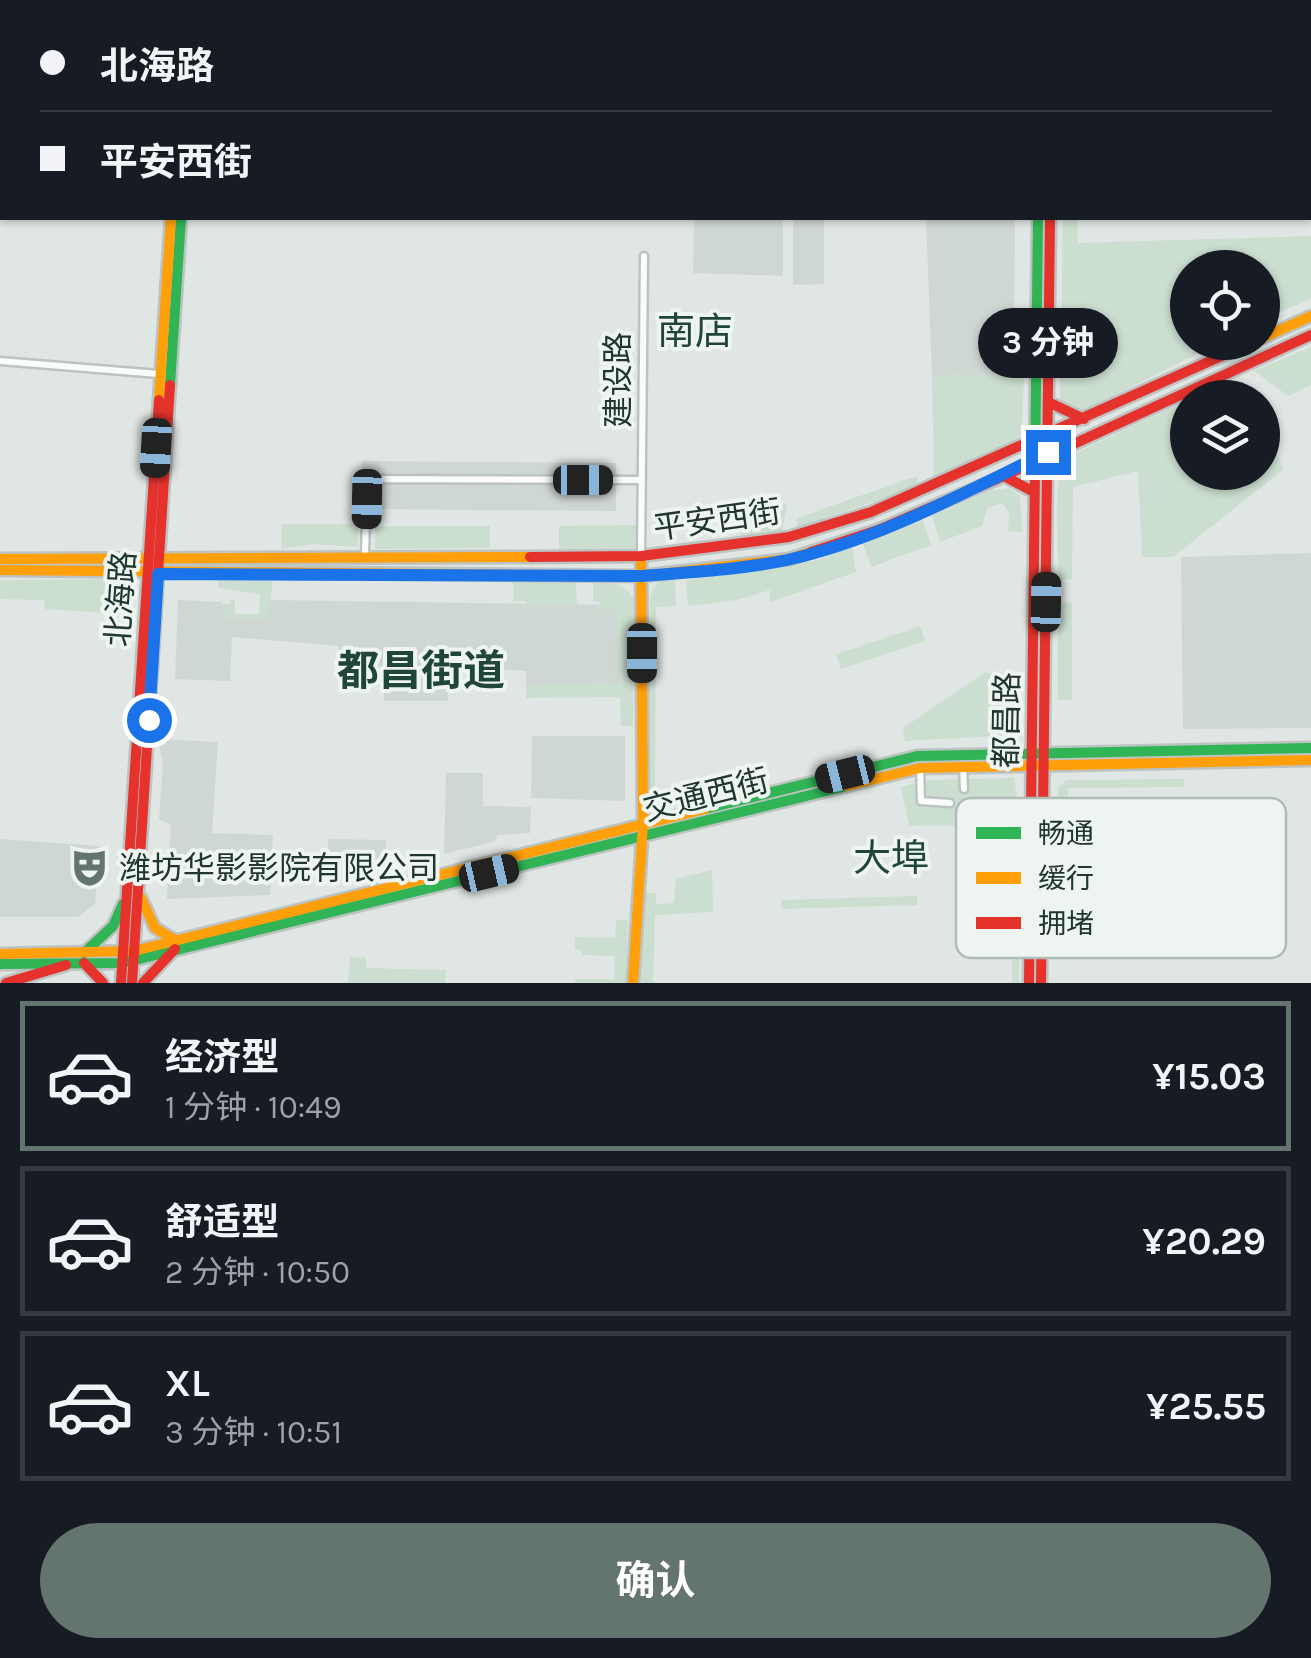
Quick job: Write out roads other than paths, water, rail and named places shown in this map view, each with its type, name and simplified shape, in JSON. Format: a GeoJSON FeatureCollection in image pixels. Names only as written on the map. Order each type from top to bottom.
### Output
{"type":"FeatureCollection","features":[{"type":"Feature","properties":{"kind":"main road","name":"北海路"},"geometry":{"type":"LineString","coordinates":[[122,983],[138,890],[171,220]]}},
{"type":"Feature","properties":{"kind":"main road","name":"北海路"},"geometry":{"type":"LineString","coordinates":[[166,374],[181,220]]}},
{"type":"Feature","properties":{"kind":"main road","name":"都昌路"},"geometry":{"type":"LineString","coordinates":[[1033,798],[1038,758],[1048,452],[1042,439],[1038,220]]}},
{"type":"Feature","properties":{"kind":"main road","name":"都昌路"},"geometry":{"type":"LineString","coordinates":[[1039,798],[1034,492],[1036,458],[1048,402],[1050,220]]}},
{"type":"Feature","properties":{"kind":"main road"},"geometry":{"type":"LineString","coordinates":[[1280,330],[1311,316]]}},
{"type":"Feature","properties":{"kind":"main road","name":"平安西街"},"geometry":{"type":"LineString","coordinates":[[154,566],[642,576],[789,559],[878,530],[1004,476],[1048,452],[1311,335]]}},
{"type":"Feature","properties":{"kind":"main road","name":"平安西街"},"geometry":{"type":"LineString","coordinates":[[154,566],[366,554],[642,556],[789,537],[871,512],[1214,360]]}},
{"type":"Feature","properties":{"kind":"main road"},"geometry":{"type":"LineString","coordinates":[[1048,402],[1084,420]]}},
{"type":"Feature","properties":{"kind":"main road"},"geometry":{"type":"LineString","coordinates":[[1004,476],[1034,492]]}},
{"type":"Feature","properties":{"kind":"main road","name":"建设路"},"geometry":{"type":"LineString","coordinates":[[633,983],[639,837],[643,824],[642,556]]}},
{"type":"Feature","properties":{"kind":"main road"},"geometry":{"type":"LineString","coordinates":[[0,559],[154,566]]}},
{"type":"Feature","properties":{"kind":"main road","name":"北海路"},"geometry":{"type":"LineString","coordinates":[[132,983],[127,898],[154,566]]}},
{"type":"Feature","properties":{"kind":"main road"},"geometry":{"type":"LineString","coordinates":[[0,570],[154,566]]}},
{"type":"Feature","properties":{"kind":"main road","name":"交通西街"},"geometry":{"type":"LineString","coordinates":[[84,958],[129,956],[920,768],[1038,758],[1311,748]]}},
{"type":"Feature","properties":{"kind":"main road","name":"交通西街"},"geometry":{"type":"LineString","coordinates":[[175,945],[917,756],[1311,760]]}},
{"type":"Feature","properties":{"kind":"main road"},"geometry":{"type":"LineString","coordinates":[[138,890],[146,916],[175,945],[142,983]]}},
{"type":"Feature","properties":{"kind":"main road"},"geometry":{"type":"LineString","coordinates":[[6,983],[37,979],[84,958],[112,926],[127,898]]}},
{"type":"Feature","properties":{"kind":"main road"},"geometry":{"type":"LineString","coordinates":[[0,954],[84,958]]}},
{"type":"Feature","properties":{"kind":"main road"},"geometry":{"type":"LineString","coordinates":[[84,958],[103,983]]}},
{"type":"Feature","properties":{"kind":"main road","name":"都昌路"},"geometry":{"type":"LineString","coordinates":[[1029,958],[1029,983]]}},
{"type":"Feature","properties":{"kind":"main road","name":"都昌路"},"geometry":{"type":"LineString","coordinates":[[1041,958],[1041,983]]}},
{"type":"Feature","properties":{"kind":"main road"},"geometry":{"type":"LineString","coordinates":[[0,964],[71,963]]}},
{"type":"Feature","properties":{"kind":"street","name":"建设路"},"geometry":{"type":"LineString","coordinates":[[642,556],[644,256]]}},
{"type":"Feature","properties":{"kind":"street"},"geometry":{"type":"LineString","coordinates":[[0,361],[166,374]]}},
{"type":"Feature","properties":{"kind":"street"},"geometry":{"type":"LineString","coordinates":[[366,554],[367,479],[642,480]]}},
{"type":"Feature","properties":{"kind":"street"},"geometry":{"type":"LineString","coordinates":[[964,765],[964,788]]}},
{"type":"Feature","properties":{"kind":"street"},"geometry":{"type":"LineString","coordinates":[[920,768],[921,801],[950,804]]}},
{"type":"Feature","properties":{"kind":"place","name":"潍坊华影影院有限公司"},"geometry":{"type":"Point","coordinates":[89,868]}},
{"type":"Feature","properties":{"kind":"district","name":"南店"},"geometry":{"type":"Point","coordinates":[695,331]}},
{"type":"Feature","properties":{"kind":"district","name":"都昌街道"},"geometry":{"type":"Point","coordinates":[421,671]}},
{"type":"Feature","properties":{"kind":"district","name":"大埠"},"geometry":{"type":"Point","coordinates":[891,858]}}]}
